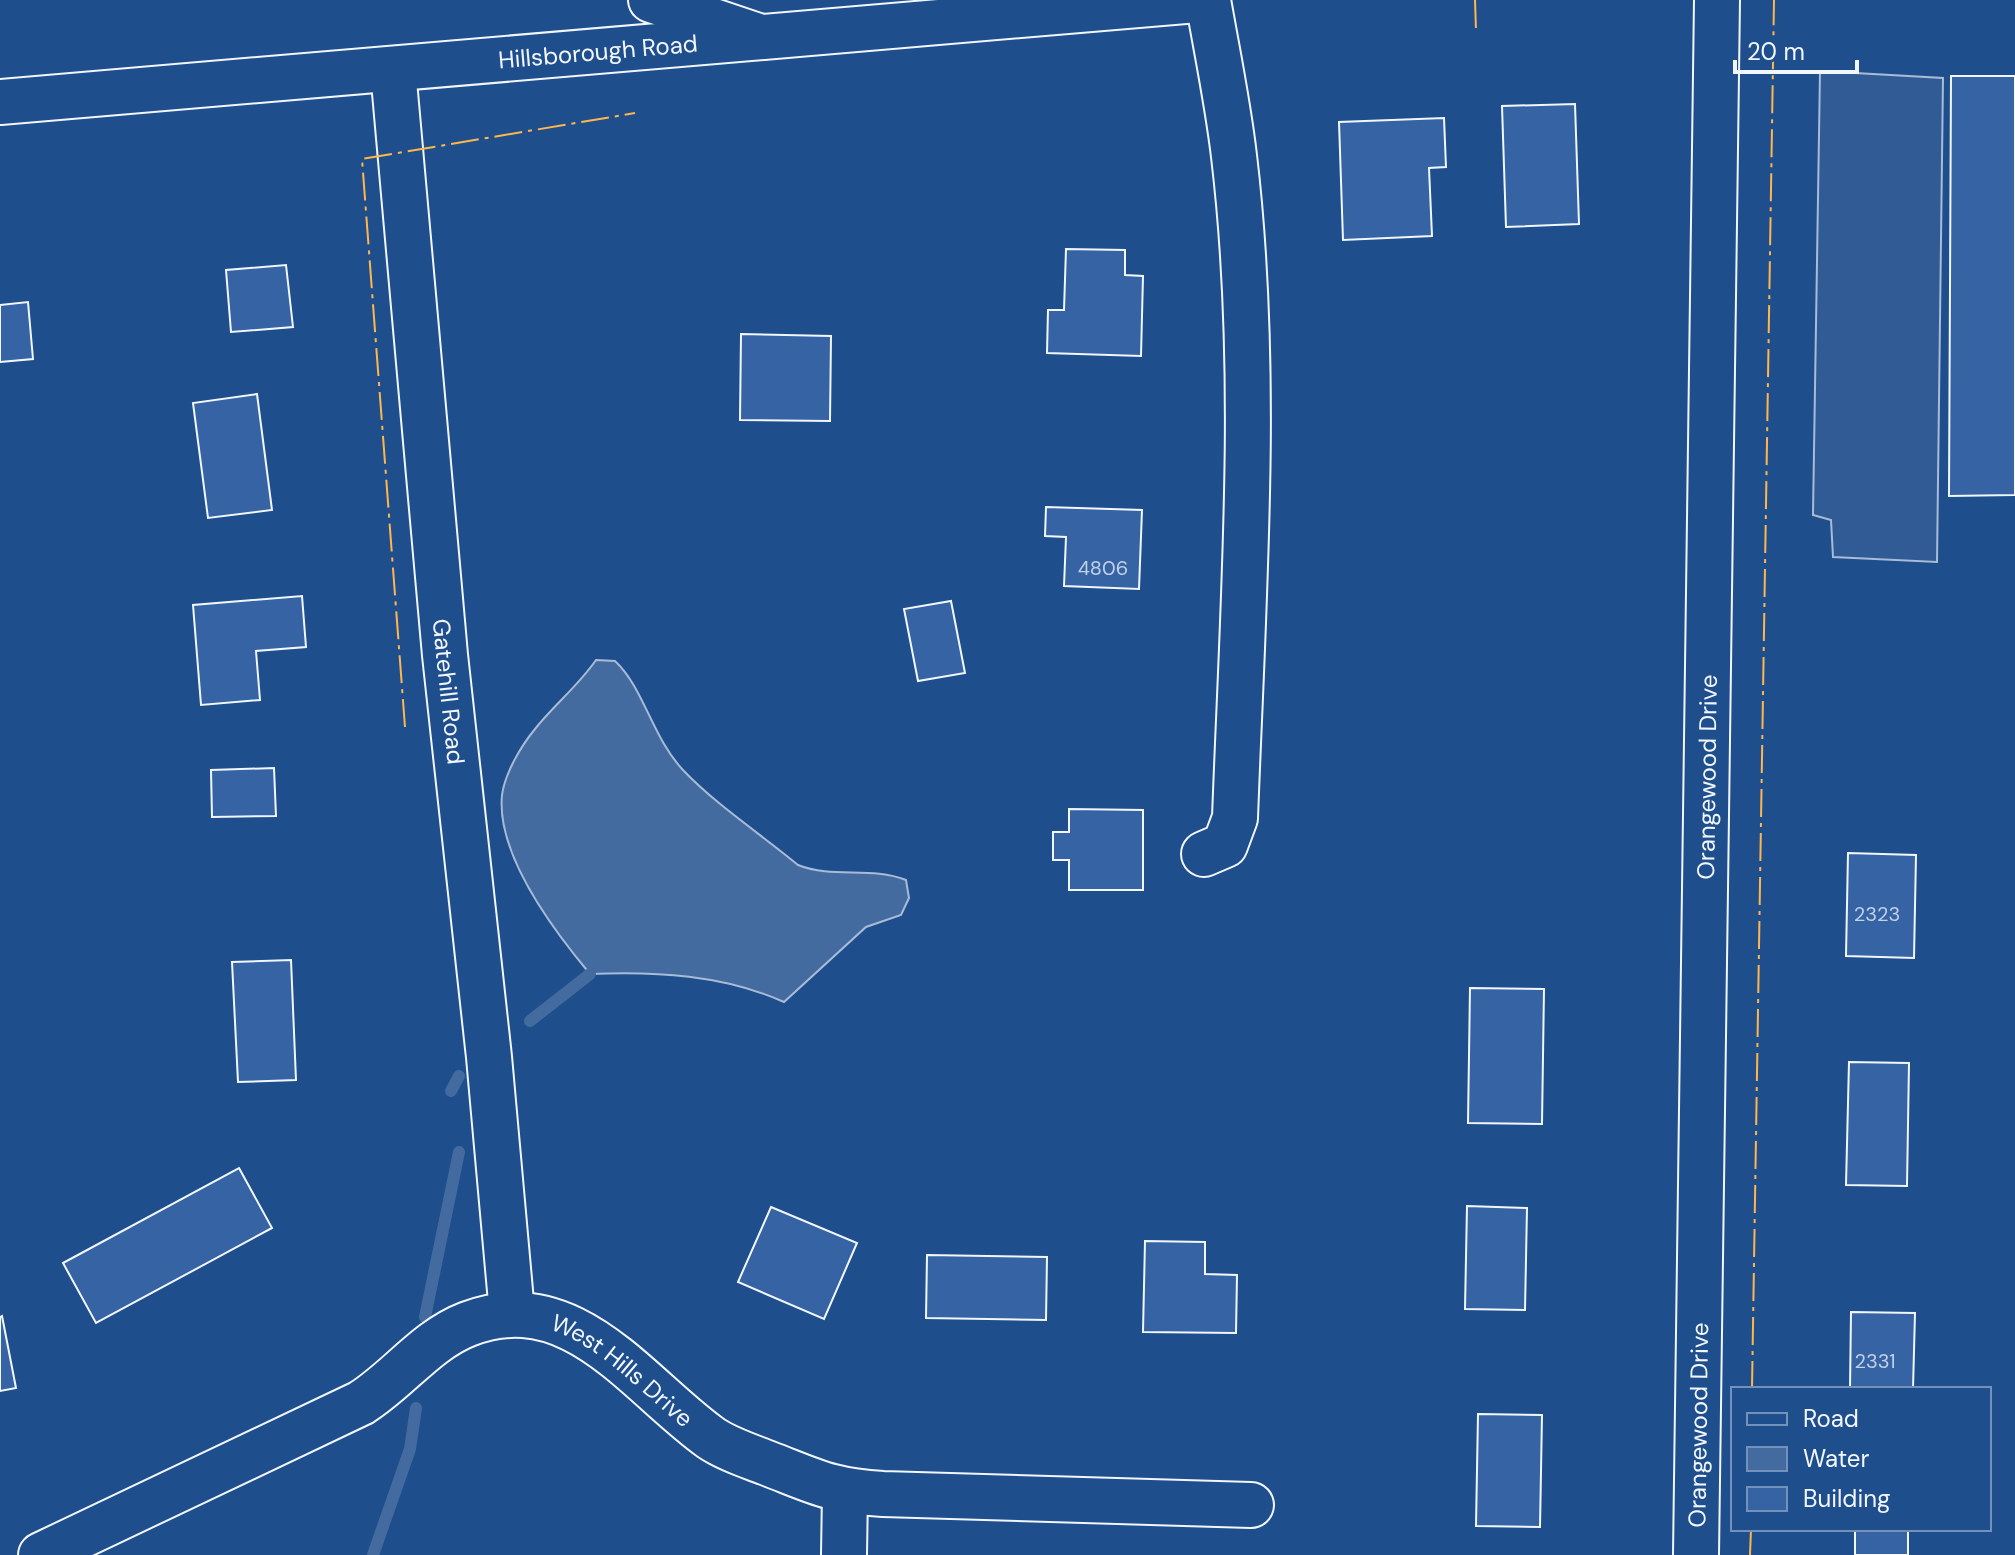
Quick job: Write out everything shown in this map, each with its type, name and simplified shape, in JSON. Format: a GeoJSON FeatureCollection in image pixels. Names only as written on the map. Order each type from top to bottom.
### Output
{"type":"FeatureCollection","features":[{"type":"Feature","properties":{"kind":"street"},"geometry":{"type":"LineString","coordinates":[[651,0],[761,37]]}},
{"type":"Feature","properties":{"kind":"street","name":"Hillsborough Road"},"geometry":{"type":"LineString","coordinates":[[0,102],[761,37],[854,14],[1197,0]]}},
{"type":"Feature","properties":{"kind":"street"},"geometry":{"type":"LineString","coordinates":[[1204,854],[1225,845],[1235,818],[1248,466],[1242,278],[1234,157],[1208,0]]}},
{"type":"Feature","properties":{"kind":"street","name":"Orangewood Drive"},"geometry":{"type":"LineString","coordinates":[[1696,1555],[1717,0]]}},
{"type":"Feature","properties":{"kind":"street","name":"Gatehill Road"},"geometry":{"type":"LineString","coordinates":[[393,70],[445,655],[489,1057],[512,1313]]}},
{"type":"Feature","properties":{"kind":"street","name":"West Hills Drive"},"geometry":{"type":"LineString","coordinates":[[41,1555],[361,1403],[389,1385],[430,1346],[467,1324],[512,1313],[561,1322],[610,1352],[713,1440],[817,1486],[845,1492],[1251,1505]]}},
{"type":"Feature","properties":{"kind":"street"},"geometry":{"type":"LineString","coordinates":[[844,1555],[845,1492]]}},
{"type":"Feature","properties":{"kind":"shaded area"},"geometry":{"type":"Polygon","coordinates":[[[1820,71],[1943,78],[1937,562],[1833,557],[1831,520],[1813,515],[1820,71]]]}},
{"type":"Feature","properties":{"kind":"water"},"geometry":{"type":"Polygon","coordinates":[[[596,660],[615,661],[625,672],[672,757],[709,795],[798,865],[906,880],[909,898],[901,915],[866,927],[784,1002],[713,980],[664,974],[590,974],[545,914],[518,867],[508,842],[502,795],[510,769],[524,743],[596,660]]]}},
{"type":"Feature","properties":{"kind":"building"},"geometry":{"type":"Polygon","coordinates":[[[1951,76],[2015,76],[2015,495],[1949,496],[1951,76]]]}},
{"type":"Feature","properties":{"kind":"building"},"geometry":{"type":"Polygon","coordinates":[[[1575,104],[1579,224],[1506,227],[1502,106],[1575,104]]]}},
{"type":"Feature","properties":{"kind":"building"},"geometry":{"type":"Polygon","coordinates":[[[1444,118],[1446,167],[1429,168],[1432,236],[1343,240],[1339,122],[1444,118]]]}},
{"type":"Feature","properties":{"kind":"building"},"geometry":{"type":"Polygon","coordinates":[[[1066,249],[1125,250],[1125,275],[1143,276],[1141,356],[1047,353],[1048,310],[1064,310],[1066,249]]]}},
{"type":"Feature","properties":{"kind":"building"},"geometry":{"type":"Polygon","coordinates":[[[286,265],[293,327],[231,332],[226,270],[286,265]]]}},
{"type":"Feature","properties":{"kind":"building"},"geometry":{"type":"Polygon","coordinates":[[[28,302],[33,359],[0,362],[0,305],[28,302]]]}},
{"type":"Feature","properties":{"kind":"building"},"geometry":{"type":"Polygon","coordinates":[[[741,334],[831,336],[830,421],[740,420],[741,334]]]}},
{"type":"Feature","properties":{"kind":"building"},"geometry":{"type":"Polygon","coordinates":[[[257,394],[272,510],[208,518],[193,403],[257,394]]]}},
{"type":"Feature","properties":{"kind":"building"},"geometry":{"type":"Polygon","coordinates":[[[1046,507],[1142,510],[1139,589],[1064,586],[1066,537],[1045,536],[1046,507]]]}},
{"type":"Feature","properties":{"kind":"building"},"geometry":{"type":"Polygon","coordinates":[[[302,596],[306,647],[256,651],[260,700],[201,705],[193,605],[302,596]]]}},
{"type":"Feature","properties":{"kind":"building"},"geometry":{"type":"Polygon","coordinates":[[[951,601],[965,673],[918,681],[904,609],[951,601]]]}},
{"type":"Feature","properties":{"kind":"building"},"geometry":{"type":"Polygon","coordinates":[[[274,768],[276,816],[212,817],[211,770],[274,768]]]}},
{"type":"Feature","properties":{"kind":"building"},"geometry":{"type":"Polygon","coordinates":[[[1069,809],[1143,810],[1143,890],[1069,890],[1069,860],[1053,860],[1053,832],[1069,832],[1069,809]]]}},
{"type":"Feature","properties":{"kind":"building"},"geometry":{"type":"Polygon","coordinates":[[[1848,853],[1916,855],[1914,958],[1846,956],[1848,853]]]}},
{"type":"Feature","properties":{"kind":"building"},"geometry":{"type":"Polygon","coordinates":[[[291,960],[296,1080],[238,1082],[232,962],[291,960]]]}},
{"type":"Feature","properties":{"kind":"building"},"geometry":{"type":"Polygon","coordinates":[[[1470,988],[1544,989],[1542,1124],[1468,1123],[1470,988]]]}},
{"type":"Feature","properties":{"kind":"building"},"geometry":{"type":"Polygon","coordinates":[[[1849,1062],[1909,1063],[1907,1186],[1846,1185],[1849,1062]]]}},
{"type":"Feature","properties":{"kind":"building"},"geometry":{"type":"Polygon","coordinates":[[[239,1168],[272,1228],[96,1323],[63,1263],[239,1168]]]}},
{"type":"Feature","properties":{"kind":"building"},"geometry":{"type":"Polygon","coordinates":[[[1467,1206],[1527,1208],[1525,1310],[1465,1309],[1467,1206]]]}},
{"type":"Feature","properties":{"kind":"building"},"geometry":{"type":"Polygon","coordinates":[[[771,1207],[857,1243],[824,1319],[738,1282],[771,1207]]]}},
{"type":"Feature","properties":{"kind":"building"},"geometry":{"type":"Polygon","coordinates":[[[1145,1241],[1205,1242],[1205,1274],[1237,1275],[1236,1333],[1143,1332],[1145,1241]]]}},
{"type":"Feature","properties":{"kind":"building"},"geometry":{"type":"Polygon","coordinates":[[[927,1255],[1047,1257],[1046,1320],[926,1318],[927,1255]]]}},
{"type":"Feature","properties":{"kind":"building"},"geometry":{"type":"Polygon","coordinates":[[[1851,1312],[1915,1313],[1913,1387],[1850,1387],[1851,1312]]]}},
{"type":"Feature","properties":{"kind":"building"},"geometry":{"type":"Polygon","coordinates":[[[0,1317],[16,1388],[0,1391],[0,1317]]]}},
{"type":"Feature","properties":{"kind":"building"},"geometry":{"type":"Polygon","coordinates":[[[1478,1414],[1542,1415],[1540,1527],[1476,1526],[1478,1414]]]}},
{"type":"Feature","properties":{"kind":"building"},"geometry":{"type":"Polygon","coordinates":[[[1855,1531],[1908,1531],[1908,1555],[1855,1555],[1855,1531]]]}},
{"type":"Feature","properties":{"kind":"waterway"},"geometry":{"type":"LineString","coordinates":[[530,1021],[590,974]]}},
{"type":"Feature","properties":{"kind":"waterway"},"geometry":{"type":"LineString","coordinates":[[451,1091],[459,1076]]}},
{"type":"Feature","properties":{"kind":"waterway"},"geometry":{"type":"LineString","coordinates":[[425,1317],[459,1152]]}},
{"type":"Feature","properties":{"kind":"waterway"},"geometry":{"type":"LineString","coordinates":[[373,1555],[410,1449],[416,1408]]}},
{"type":"Feature","properties":{"kind":"power"},"geometry":{"type":"LineString","coordinates":[[1475,0],[1476,30]]}},
{"type":"Feature","properties":{"kind":"power"},"geometry":{"type":"LineString","coordinates":[[1752,1387],[1774,0]]}},
{"type":"Feature","properties":{"kind":"power"},"geometry":{"type":"LineString","coordinates":[[405,727],[362,159],[635,113]]}},
{"type":"Feature","properties":{"kind":"power"},"geometry":{"type":"LineString","coordinates":[[1750,1555],[1751,1531]]}}]}
